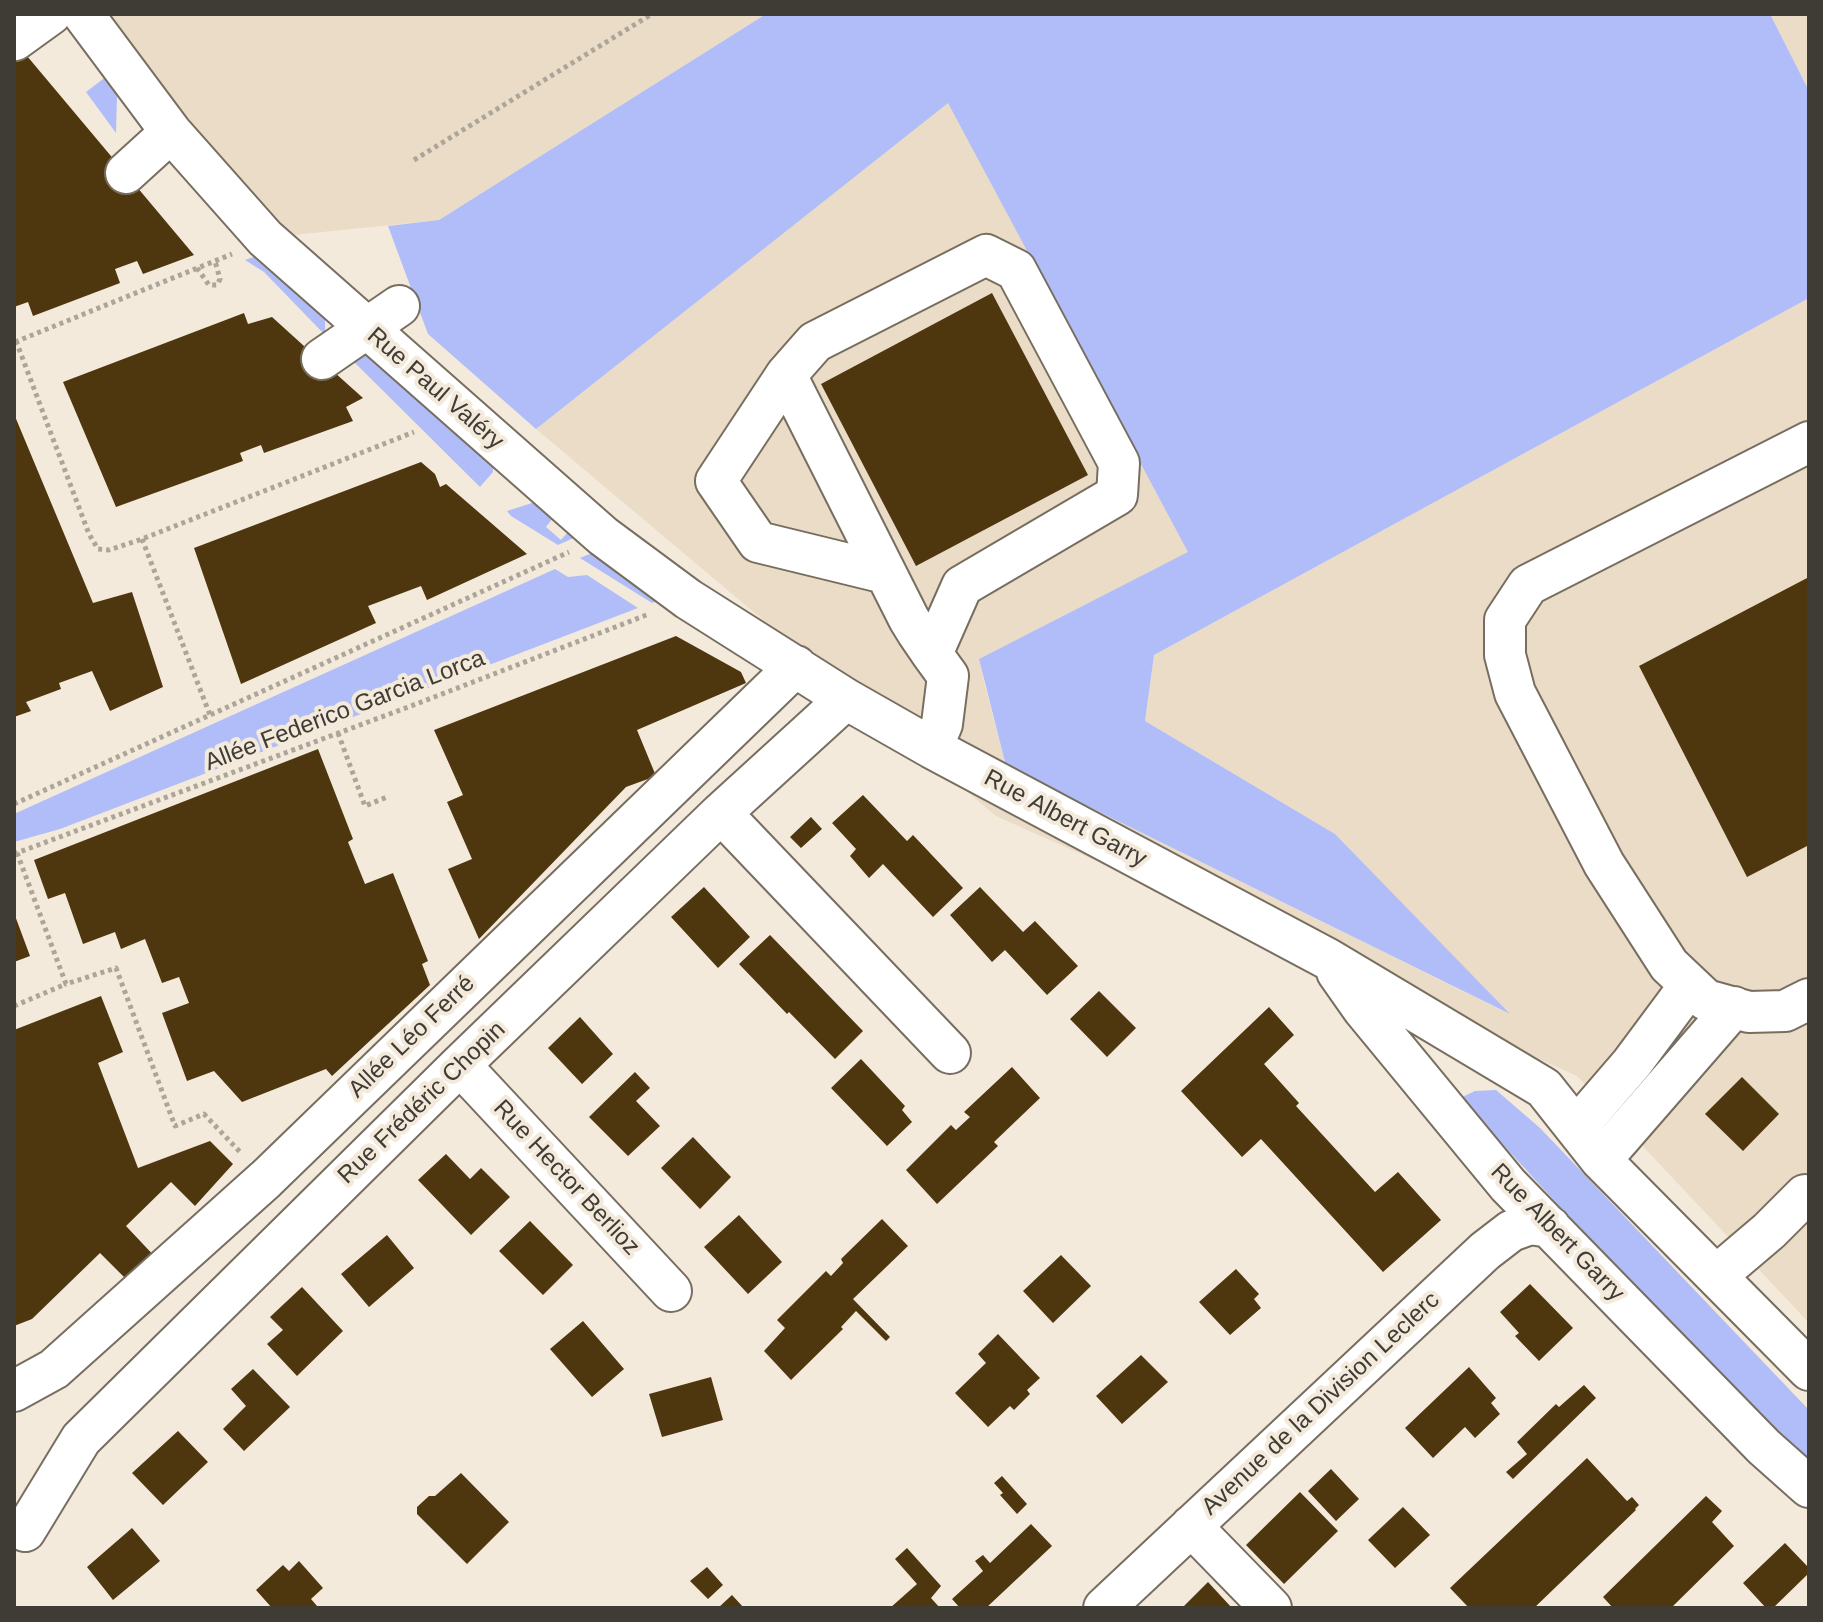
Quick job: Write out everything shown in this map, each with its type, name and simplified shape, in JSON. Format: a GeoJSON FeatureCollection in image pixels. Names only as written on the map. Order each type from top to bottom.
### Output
{"type":"FeatureCollection","features":[{"type":"Feature","properties":{"kind":"street"},"geometry":{"type":"LineString","coordinates":[[15,40],[51,14]]}},
{"type":"Feature","properties":{"kind":"street","name":"Rue Paul Valéry"},"geometry":{"type":"LineString","coordinates":[[83,14],[171,132],[265,238],[603,536],[688,599],[846,699]]}},
{"type":"Feature","properties":{"kind":"street"},"geometry":{"type":"LineString","coordinates":[[126,173],[171,132]]}},
{"type":"Feature","properties":{"kind":"street"},"geometry":{"type":"LineString","coordinates":[[885,573],[758,542],[716,481],[786,375],[815,342],[986,255],[1016,270],[1119,463],[1117,495],[962,586],[940,665],[942,724],[932,748]]}},
{"type":"Feature","properties":{"kind":"street"},"geometry":{"type":"LineString","coordinates":[[322,359],[399,306]]}},
{"type":"Feature","properties":{"kind":"street"},"geometry":{"type":"LineString","coordinates":[[786,375],[909,619],[940,665]]}},
{"type":"Feature","properties":{"kind":"street"},"geometry":{"type":"LineString","coordinates":[[1809,442],[1528,585],[1505,620],[1505,655],[1515,693],[1604,864],[1669,965],[1706,1000],[1749,1012],[1785,1011],[1809,999]]}},
{"type":"Feature","properties":{"kind":"street","name":"Allée Léo Ferré"},"geometry":{"type":"LineString","coordinates":[[14,1391],[54,1369],[266,1179],[796,666]]}},
{"type":"Feature","properties":{"kind":"street","name":"Rue Albert Garry"},"geometry":{"type":"LineString","coordinates":[[846,699],[1328,959],[1544,1088],[1601,1160],[1809,1370]]}},
{"type":"Feature","properties":{"kind":"street","name":"Rue Frédéric Chopin"},"geometry":{"type":"LineString","coordinates":[[25,1531],[81,1439],[460,1065],[721,813],[846,699]]}},
{"type":"Feature","properties":{"kind":"street"},"geometry":{"type":"LineString","coordinates":[[721,813],[950,1053]]}},
{"type":"Feature","properties":{"kind":"street","name":"Rue Albert Garry"},"geometry":{"type":"LineString","coordinates":[[1328,959],[1363,1009],[1508,1185],[1764,1447],[1809,1487]]}},
{"type":"Feature","properties":{"kind":"street"},"geometry":{"type":"LineString","coordinates":[[1576,1128],[1632,1063],[1690,985]]}},
{"type":"Feature","properties":{"kind":"street"},"geometry":{"type":"LineString","coordinates":[[1601,1160],[1734,1007]]}},
{"type":"Feature","properties":{"kind":"street","name":"Rue Hector Berlioz"},"geometry":{"type":"LineString","coordinates":[[460,1065],[671,1291]]}},
{"type":"Feature","properties":{"kind":"street"},"geometry":{"type":"LineString","coordinates":[[1716,1276],[1805,1195],[1809,1200]]}},
{"type":"Feature","properties":{"kind":"street","name":"Avenue de la Division Leclerc"},"geometry":{"type":"LineString","coordinates":[[1104,1608],[1485,1251],[1511,1231],[1530,1224],[1550,1227]]}},
{"type":"Feature","properties":{"kind":"street"},"geometry":{"type":"LineString","coordinates":[[1191,1526],[1271,1608]]}},
{"type":"Feature","properties":{"kind":"path"},"geometry":{"type":"LineString","coordinates":[[414,160],[652,14]]}},
{"type":"Feature","properties":{"kind":"path"},"geometry":{"type":"LineString","coordinates":[[265,238],[15,342],[89,534],[98,549],[109,550],[142,539],[414,432]]}},
{"type":"Feature","properties":{"kind":"path"},"geometry":{"type":"LineString","coordinates":[[197,268],[209,285],[217,285],[220,279],[215,261]]}},
{"type":"Feature","properties":{"kind":"path","name":"Allée Federico Garcia Lorca"},"geometry":{"type":"LineString","coordinates":[[14,804],[603,536]]}},
{"type":"Feature","properties":{"kind":"path"},"geometry":{"type":"LineString","coordinates":[[142,539],[210,715]]}},
{"type":"Feature","properties":{"kind":"path","name":"Allée Federico Garcia Lorca"},"geometry":{"type":"LineString","coordinates":[[16,854],[688,599]]}},
{"type":"Feature","properties":{"kind":"path"},"geometry":{"type":"LineString","coordinates":[[338,733],[365,806],[387,797]]}},
{"type":"Feature","properties":{"kind":"path"},"geometry":{"type":"LineString","coordinates":[[16,854],[66,984]]}},
{"type":"Feature","properties":{"kind":"path"},"geometry":{"type":"LineString","coordinates":[[14,1006],[66,984],[116,968],[175,1126],[204,1114],[266,1179]]}},
{"type":"Feature","properties":{"kind":"shaded area"},"geometry":{"type":"Polygon","coordinates":[[[96,14],[766,14],[439,220],[265,238],[96,14]]]}},
{"type":"Feature","properties":{"kind":"shaded area"},"geometry":{"type":"Polygon","coordinates":[[[766,14],[1770,14],[1809,91],[1809,298],[1154,655],[1145,721],[1335,834],[1510,1014],[1006,766],[979,659],[1188,552],[948,103],[536,429],[428,334],[388,226],[439,220],[766,14]]]}},
{"type":"Feature","properties":{"kind":"shaded area"},"geometry":{"type":"Polygon","coordinates":[[[1770,14],[1809,14],[1809,91],[1770,14]]]}},
{"type":"Feature","properties":{"kind":"shaded area"},"geometry":{"type":"Polygon","coordinates":[[[107,76],[117,96],[116,133],[86,92],[107,76]]]}},
{"type":"Feature","properties":{"kind":"shaded area"},"geometry":{"type":"Polygon","coordinates":[[[948,102],[1189,552],[979,659],[1006,766],[1507,1013],[1335,834],[1145,721],[1154,655],[1809,298],[1809,1323],[1577,1076],[996,816],[536,429],[948,102]]]}},
{"type":"Feature","properties":{"kind":"shaded area"},"geometry":{"type":"Polygon","coordinates":[[[262,254],[325,318],[325,335],[264,272],[245,260],[262,254]]]}},
{"type":"Feature","properties":{"kind":"shaded area"},"geometry":{"type":"Polygon","coordinates":[[[360,355],[370,357],[493,463],[493,472],[480,487],[350,358],[360,355]]]}},
{"type":"Feature","properties":{"kind":"shaded area"},"geometry":{"type":"Polygon","coordinates":[[[535,502],[556,514],[546,527],[561,540],[572,527],[580,535],[558,545],[507,511],[535,502]]]}},
{"type":"Feature","properties":{"kind":"shaded area"},"geometry":{"type":"Polygon","coordinates":[[[599,550],[662,599],[652,603],[580,558],[599,550]]]}},
{"type":"Feature","properties":{"kind":"shaded area"},"geometry":{"type":"Polygon","coordinates":[[[555,569],[568,577],[587,575],[638,608],[60,829],[14,842],[14,814],[555,569]]]}},
{"type":"Feature","properties":{"kind":"shaded area"},"geometry":{"type":"Polygon","coordinates":[[[1496,1090],[1540,1128],[1809,1410],[1809,1461],[1768,1425],[1654,1309],[1460,1098],[1475,1091],[1496,1090]]]}},
{"type":"Feature","properties":{"kind":"building"},"geometry":{"type":"Polygon","coordinates":[[[14,38],[194,255],[143,274],[137,261],[115,269],[120,283],[33,316],[28,302],[14,307],[14,38]]]}},
{"type":"Feature","properties":{"kind":"building"},"geometry":{"type":"Polygon","coordinates":[[[992,293],[1088,475],[916,566],[821,384],[992,293]]]}},
{"type":"Feature","properties":{"kind":"building"},"geometry":{"type":"Polygon","coordinates":[[[244,313],[248,324],[272,317],[304,346],[318,379],[334,372],[363,398],[346,407],[353,421],[264,453],[261,445],[240,453],[243,461],[116,507],[63,382],[244,313]]]}},
{"type":"Feature","properties":{"kind":"building"},"geometry":{"type":"Polygon","coordinates":[[[14,414],[93,603],[132,592],[163,687],[110,711],[92,671],[59,683],[61,689],[26,702],[31,711],[14,717],[14,414]]]}},
{"type":"Feature","properties":{"kind":"building"},"geometry":{"type":"Polygon","coordinates":[[[421,462],[435,474],[440,487],[446,484],[527,554],[427,600],[421,586],[368,606],[376,623],[241,684],[194,548],[421,462]]]}},
{"type":"Feature","properties":{"kind":"building"},"geometry":{"type":"Polygon","coordinates":[[[1809,577],[1809,845],[1747,877],[1639,666],[1809,577]]]}},
{"type":"Feature","properties":{"kind":"building"},"geometry":{"type":"Polygon","coordinates":[[[676,636],[741,672],[746,683],[637,730],[656,776],[626,787],[479,939],[448,869],[472,859],[447,802],[463,795],[434,730],[676,636]]]}},
{"type":"Feature","properties":{"kind":"building"},"geometry":{"type":"Polygon","coordinates":[[[318,749],[353,839],[348,842],[365,884],[393,873],[428,961],[422,964],[430,985],[332,1076],[326,1069],[242,1102],[214,1071],[187,1081],[162,1013],[189,1003],[179,977],[162,983],[145,939],[121,949],[115,932],[83,944],[65,893],[48,899],[34,860],[318,749]]]}},
{"type":"Feature","properties":{"kind":"building"},"geometry":{"type":"Polygon","coordinates":[[[863,795],[907,841],[913,835],[963,888],[933,917],[883,864],[869,878],[850,856],[856,849],[832,823],[863,795]]]}},
{"type":"Feature","properties":{"kind":"building"},"geometry":{"type":"Polygon","coordinates":[[[811,817],[822,829],[801,848],[790,837],[811,817]]]}},
{"type":"Feature","properties":{"kind":"building"},"geometry":{"type":"Polygon","coordinates":[[[704,887],[750,937],[718,968],[671,917],[704,887]]]}},
{"type":"Feature","properties":{"kind":"building"},"geometry":{"type":"Polygon","coordinates":[[[980,887],[1023,932],[1035,921],[1078,966],[1047,995],[1005,950],[992,962],[950,915],[980,887]]]}},
{"type":"Feature","properties":{"kind":"building"},"geometry":{"type":"Polygon","coordinates":[[[14,913],[30,956],[14,962],[14,913]]]}},
{"type":"Feature","properties":{"kind":"building"},"geometry":{"type":"Polygon","coordinates":[[[770,935],[863,1031],[835,1059],[739,964],[770,935]]]}},
{"type":"Feature","properties":{"kind":"building"},"geometry":{"type":"Polygon","coordinates":[[[1099,991],[1136,1028],[1107,1057],[1070,1019],[1099,991]]]}},
{"type":"Feature","properties":{"kind":"building"},"geometry":{"type":"Polygon","coordinates":[[[101,996],[123,1052],[98,1063],[138,1168],[210,1141],[233,1164],[195,1206],[171,1182],[126,1226],[158,1260],[132,1285],[100,1253],[32,1319],[14,1326],[14,1030],[101,996]]]}},
{"type":"Feature","properties":{"kind":"building"},"geometry":{"type":"Polygon","coordinates":[[[1269,1007],[1294,1035],[1264,1064],[1299,1103],[1296,1106],[1375,1192],[1398,1172],[1441,1220],[1383,1272],[1261,1139],[1242,1157],[1181,1091],[1269,1007]]]}},
{"type":"Feature","properties":{"kind":"building"},"geometry":{"type":"Polygon","coordinates":[[[580,1017],[613,1054],[582,1084],[548,1048],[580,1017]]]}},
{"type":"Feature","properties":{"kind":"building"},"geometry":{"type":"Polygon","coordinates":[[[861,1059],[905,1106],[902,1110],[912,1122],[887,1146],[831,1088],[861,1059]]]}},
{"type":"Feature","properties":{"kind":"building"},"geometry":{"type":"Polygon","coordinates":[[[1012,1067],[1040,1098],[994,1142],[998,1146],[937,1204],[906,1170],[951,1125],[956,1130],[970,1117],[964,1112],[1012,1067]]]}},
{"type":"Feature","properties":{"kind":"building"},"geometry":{"type":"Polygon","coordinates":[[[635,1072],[650,1088],[636,1101],[660,1126],[628,1156],[589,1117],[635,1072]]]}},
{"type":"Feature","properties":{"kind":"building"},"geometry":{"type":"Polygon","coordinates":[[[1742,1077],[1779,1114],[1743,1151],[1705,1114],[1742,1077]]]}},
{"type":"Feature","properties":{"kind":"building"},"geometry":{"type":"Polygon","coordinates":[[[693,1137],[731,1177],[700,1209],[661,1168],[693,1137]]]}},
{"type":"Feature","properties":{"kind":"building"},"geometry":{"type":"Polygon","coordinates":[[[446,1154],[470,1179],[481,1168],[510,1197],[471,1235],[418,1180],[446,1154]]]}},
{"type":"Feature","properties":{"kind":"building"},"geometry":{"type":"Polygon","coordinates":[[[739,1215],[782,1262],[748,1294],[704,1247],[739,1215]]]}},
{"type":"Feature","properties":{"kind":"building"},"geometry":{"type":"Polygon","coordinates":[[[882,1219],[908,1246],[853,1299],[890,1337],[886,1341],[856,1311],[841,1327],[843,1329],[791,1380],[764,1351],[785,1328],[777,1320],[826,1271],[831,1276],[843,1263],[841,1259],[882,1219]]]}},
{"type":"Feature","properties":{"kind":"building"},"geometry":{"type":"Polygon","coordinates":[[[530,1221],[573,1265],[543,1295],[499,1251],[530,1221]]]}},
{"type":"Feature","properties":{"kind":"building"},"geometry":{"type":"Polygon","coordinates":[[[387,1235],[414,1268],[369,1307],[341,1274],[387,1235]]]}},
{"type":"Feature","properties":{"kind":"building"},"geometry":{"type":"Polygon","coordinates":[[[1061,1255],[1091,1286],[1053,1323],[1023,1291],[1061,1255]]]}},
{"type":"Feature","properties":{"kind":"building"},"geometry":{"type":"Polygon","coordinates":[[[1236,1269],[1259,1294],[1254,1299],[1261,1308],[1230,1335],[1199,1302],[1236,1269]]]}},
{"type":"Feature","properties":{"kind":"building"},"geometry":{"type":"Polygon","coordinates":[[[1530,1284],[1573,1328],[1539,1361],[1515,1336],[1519,1333],[1500,1312],[1530,1284]]]}},
{"type":"Feature","properties":{"kind":"building"},"geometry":{"type":"Polygon","coordinates":[[[302,1287],[343,1331],[297,1376],[267,1344],[283,1330],[270,1317],[302,1287]]]}},
{"type":"Feature","properties":{"kind":"building"},"geometry":{"type":"Polygon","coordinates":[[[583,1321],[624,1369],[592,1397],[550,1349],[583,1321]]]}},
{"type":"Feature","properties":{"kind":"building"},"geometry":{"type":"Polygon","coordinates":[[[998,1334],[1040,1378],[1027,1390],[1030,1394],[1014,1410],[1010,1406],[988,1427],[955,1393],[986,1363],[978,1354],[998,1334]]]}},
{"type":"Feature","properties":{"kind":"building"},"geometry":{"type":"Polygon","coordinates":[[[1141,1355],[1168,1382],[1122,1424],[1096,1396],[1141,1355]]]}},
{"type":"Feature","properties":{"kind":"building"},"geometry":{"type":"Polygon","coordinates":[[[1469,1367],[1496,1398],[1491,1403],[1500,1414],[1475,1438],[1465,1427],[1433,1458],[1405,1428],[1469,1367]]]}},
{"type":"Feature","properties":{"kind":"building"},"geometry":{"type":"Polygon","coordinates":[[[253,1369],[290,1407],[244,1451],[223,1429],[246,1406],[231,1389],[253,1369]]]}},
{"type":"Feature","properties":{"kind":"building"},"geometry":{"type":"Polygon","coordinates":[[[711,1377],[723,1420],[662,1437],[649,1394],[711,1377]]]}},
{"type":"Feature","properties":{"kind":"building"},"geometry":{"type":"Polygon","coordinates":[[[1584,1385],[1596,1398],[1513,1479],[1506,1472],[1527,1454],[1517,1442],[1556,1404],[1559,1407],[1584,1385]]]}},
{"type":"Feature","properties":{"kind":"building"},"geometry":{"type":"Polygon","coordinates":[[[178,1431],[208,1462],[163,1505],[132,1473],[178,1431]]]}},
{"type":"Feature","properties":{"kind":"building"},"geometry":{"type":"Polygon","coordinates":[[[1587,1458],[1627,1501],[1632,1497],[1639,1505],[1636,1510],[1534,1608],[1469,1608],[1450,1588],[1587,1458]]]}},
{"type":"Feature","properties":{"kind":"building"},"geometry":{"type":"Polygon","coordinates":[[[1331,1469],[1359,1499],[1336,1521],[1308,1491],[1331,1469]]]}},
{"type":"Feature","properties":{"kind":"building"},"geometry":{"type":"Polygon","coordinates":[[[461,1473],[509,1522],[467,1564],[417,1514],[417,1507],[461,1473]]]}},
{"type":"Feature","properties":{"kind":"building"},"geometry":{"type":"Polygon","coordinates":[[[1002,1476],[1027,1504],[1017,1514],[994,1483],[1002,1476]]]}},
{"type":"Feature","properties":{"kind":"building"},"geometry":{"type":"Polygon","coordinates":[[[1300,1492],[1338,1531],[1284,1584],[1246,1545],[1300,1492]]]}},
{"type":"Feature","properties":{"kind":"building"},"geometry":{"type":"Polygon","coordinates":[[[1706,1496],[1722,1511],[1712,1522],[1734,1546],[1671,1608],[1613,1608],[1603,1597],[1706,1496]]]}},
{"type":"Feature","properties":{"kind":"building"},"geometry":{"type":"Polygon","coordinates":[[[1403,1507],[1430,1535],[1395,1568],[1368,1540],[1403,1507]]]}},
{"type":"Feature","properties":{"kind":"building"},"geometry":{"type":"Polygon","coordinates":[[[1031,1524],[1052,1546],[986,1608],[960,1608],[952,1599],[983,1571],[975,1561],[983,1555],[990,1563],[1031,1524]]]}},
{"type":"Feature","properties":{"kind":"building"},"geometry":{"type":"Polygon","coordinates":[[[132,1528],[160,1561],[113,1600],[87,1567],[132,1528]]]}},
{"type":"Feature","properties":{"kind":"building"},"geometry":{"type":"Polygon","coordinates":[[[1785,1543],[1809,1568],[1809,1573],[1773,1608],[1766,1608],[1743,1583],[1785,1543]]]}},
{"type":"Feature","properties":{"kind":"building"},"geometry":{"type":"Polygon","coordinates":[[[907,1548],[941,1586],[931,1598],[940,1608],[890,1608],[917,1584],[895,1559],[907,1548]]]}},
{"type":"Feature","properties":{"kind":"building"},"geometry":{"type":"Polygon","coordinates":[[[299,1561],[323,1588],[311,1599],[317,1606],[272,1608],[256,1590],[283,1565],[289,1571],[299,1561]]]}},
{"type":"Feature","properties":{"kind":"building"},"geometry":{"type":"Polygon","coordinates":[[[707,1567],[723,1585],[708,1599],[690,1581],[707,1567]]]}},
{"type":"Feature","properties":{"kind":"building"},"geometry":{"type":"Polygon","coordinates":[[[1208,1582],[1232,1608],[1182,1608],[1208,1582]]]}},
{"type":"Feature","properties":{"kind":"building"},"geometry":{"type":"Polygon","coordinates":[[[732,1595],[744,1608],[718,1608],[732,1595]]]}}]}
